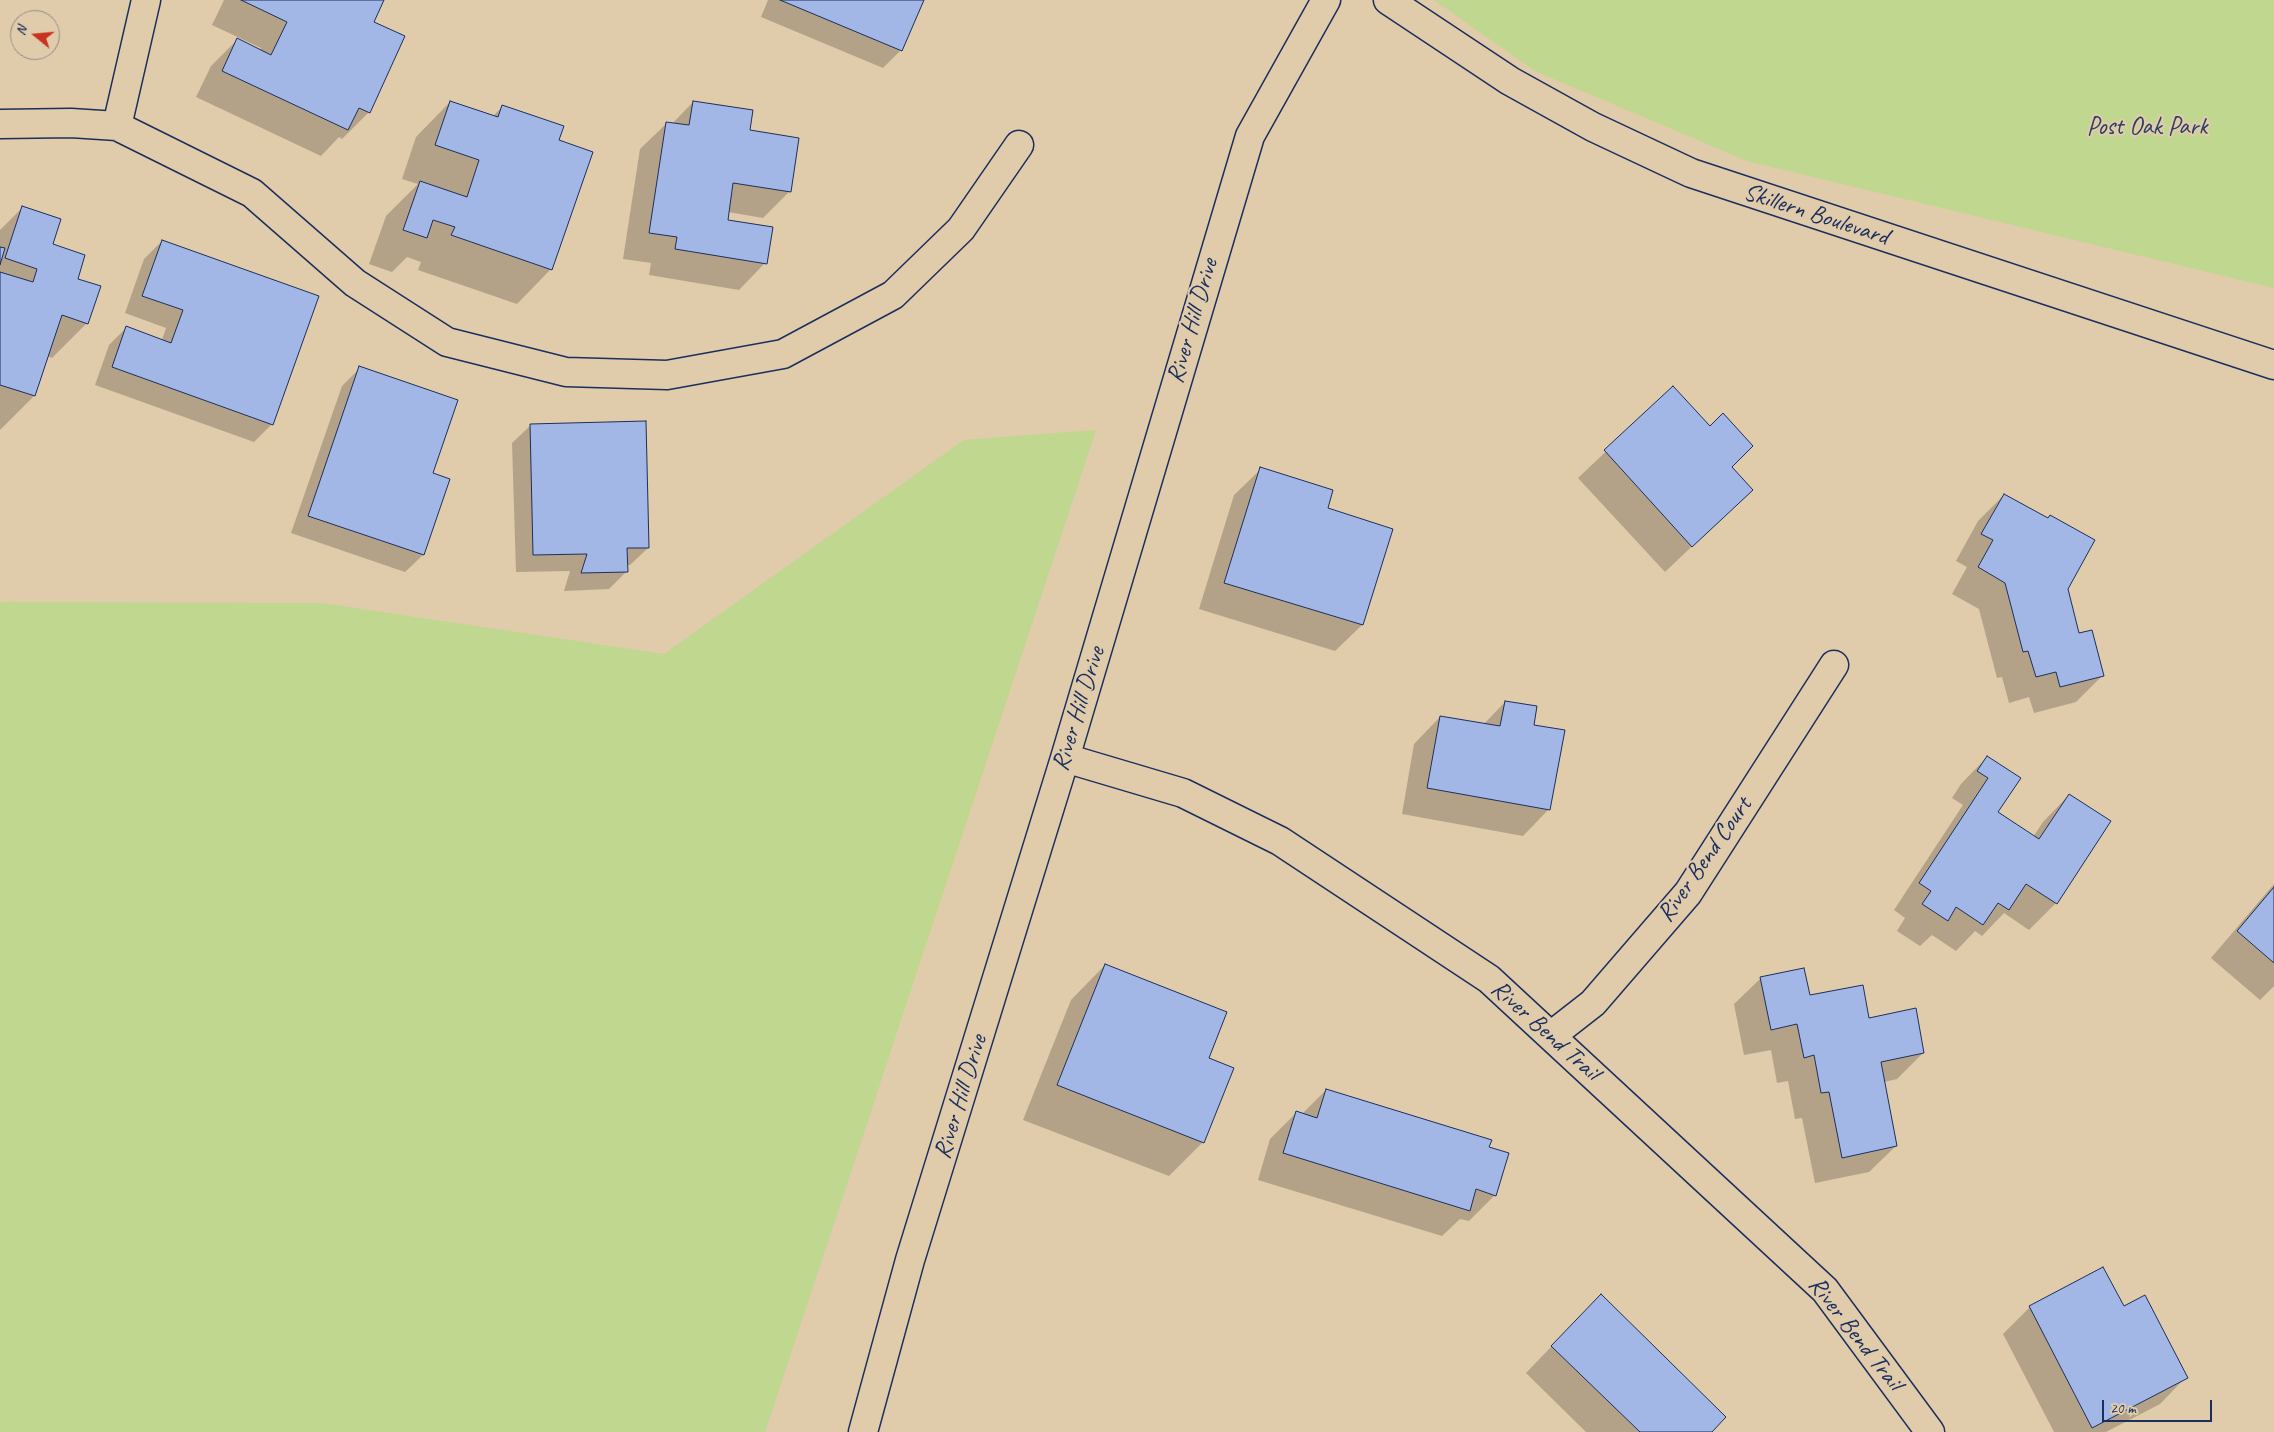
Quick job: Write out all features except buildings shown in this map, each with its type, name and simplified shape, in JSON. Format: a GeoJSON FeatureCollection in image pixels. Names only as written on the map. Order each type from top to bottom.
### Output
{"type":"FeatureCollection","features":[{"type":"Feature","properties":{"kind":"street"},"geometry":{"type":"LineString","coordinates":[[117,126],[146,0]]}},
{"type":"Feature","properties":{"kind":"street","name":"River Hill Drive"},"geometry":{"type":"LineString","coordinates":[[863,1432],[910,1260],[1064,758],[1250,136],[1326,0]]}},
{"type":"Feature","properties":{"kind":"street","name":"Skillern Boulevard"},"geometry":{"type":"LineString","coordinates":[[1388,0],[1510,81],[1593,127],[1691,173],[2274,365]]}},
{"type":"Feature","properties":{"kind":"street"},"geometry":{"type":"LineString","coordinates":[[0,124],[71,123],[117,126],[252,193],[355,284],[447,342],[566,372],[648,374],[666,374],[783,354],[893,295],[962,230],[1019,145]]}},
{"type":"Feature","properties":{"kind":"street","name":"River Bend Court"},"geometry":{"type":"LineString","coordinates":[[1552,1035],[1593,1003],[1688,893],[1834,665]]}},
{"type":"Feature","properties":{"kind":"street","name":"River Bend Trail"},"geometry":{"type":"LineString","coordinates":[[1064,758],[1183,793],[1280,841],[1489,979],[1552,1035],[1825,1290],[1930,1432]]}},
{"type":"Feature","properties":{"kind":"green space","name":"Post Oak Park"},"geometry":{"type":"Polygon","coordinates":[[[1434,0],[2274,0],[2274,288],[1747,161],[1535,71],[1434,0]]]}},
{"type":"Feature","properties":{"kind":"green space"},"geometry":{"type":"Polygon","coordinates":[[[1096,430],[765,1432],[0,1432],[0,602],[321,603],[664,654],[964,440],[1096,430]]]}}]}
